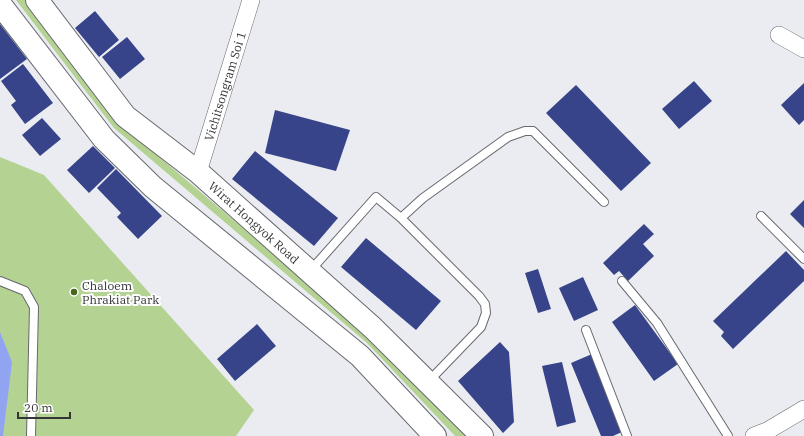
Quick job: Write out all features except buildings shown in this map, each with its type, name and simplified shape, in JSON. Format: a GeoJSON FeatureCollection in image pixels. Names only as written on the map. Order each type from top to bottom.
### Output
{"type":"FeatureCollection","features":[{"type":"Feature","properties":{"kind":"main road","name":"Wirat Hongyok Road"},"geometry":{"type":"LineString","coordinates":[[37,0],[125,116],[198,172],[373,328],[482,436]]}},
{"type":"Feature","properties":{"kind":"main road"},"geometry":{"type":"LineString","coordinates":[[0,4],[104,139],[153,187],[360,356],[435,436]]}},
{"type":"Feature","properties":{"kind":"street","name":"Vichitsongram Soi 1"},"geometry":{"type":"LineString","coordinates":[[198,172],[251,0]]}},
{"type":"Feature","properties":{"kind":"street"},"geometry":{"type":"LineString","coordinates":[[779,35],[804,49]]}},
{"type":"Feature","properties":{"kind":"street"},"geometry":{"type":"LineString","coordinates":[[754,436],[768,431],[804,409]]}},
{"type":"Feature","properties":{"kind":"lane"},"geometry":{"type":"LineString","coordinates":[[401,218],[423,198],[508,137],[525,131],[533,131],[604,202]]}},
{"type":"Feature","properties":{"kind":"lane"},"geometry":{"type":"LineString","coordinates":[[309,271],[376,197],[401,218],[479,296],[485,304],[486,313],[481,327],[427,382]]}},
{"type":"Feature","properties":{"kind":"lane"},"geometry":{"type":"LineString","coordinates":[[761,216],[804,259]]}},
{"type":"Feature","properties":{"kind":"lane"},"geometry":{"type":"LineString","coordinates":[[0,281],[25,291],[34,307],[31,436]]}},
{"type":"Feature","properties":{"kind":"lane"},"geometry":{"type":"LineString","coordinates":[[622,281],[657,323],[728,436]]}},
{"type":"Feature","properties":{"kind":"lane"},"geometry":{"type":"LineString","coordinates":[[586,330],[627,436]]}},
{"type":"Feature","properties":{"kind":"green space"},"geometry":{"type":"Polygon","coordinates":[[[16,0],[27,0],[119,123],[372,337],[466,436],[455,436],[367,343],[114,128],[16,0]]]}},
{"type":"Feature","properties":{"kind":"green space","name":"Chaloem Phrakiat Park"},"geometry":{"type":"Polygon","coordinates":[[[0,157],[44,175],[254,410],[236,436],[0,436],[0,157]]]}},
{"type":"Feature","properties":{"kind":"water"},"geometry":{"type":"Polygon","coordinates":[[[0,332],[12,362],[3,436],[0,436],[0,332]]]}},
{"type":"Feature","properties":{"kind":"place","name":"Chaloem Phrakiat Park"},"geometry":{"type":"Point","coordinates":[74,292]}}]}
